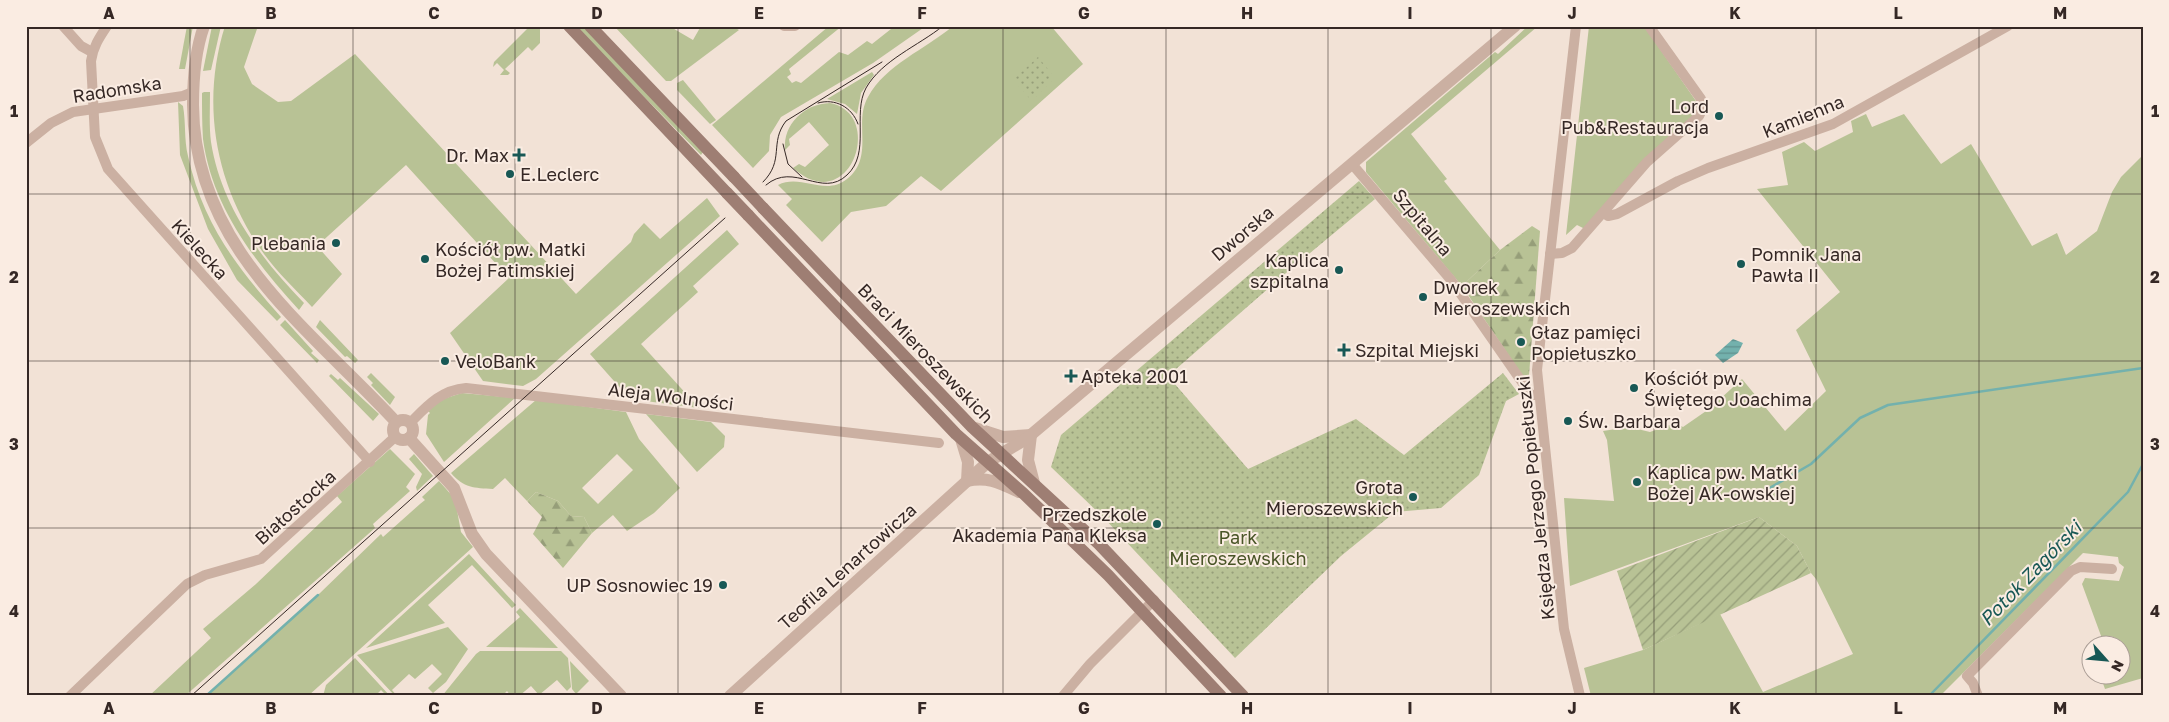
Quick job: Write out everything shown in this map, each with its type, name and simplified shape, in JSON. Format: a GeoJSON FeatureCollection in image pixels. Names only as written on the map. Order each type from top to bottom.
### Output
{"type":"FeatureCollection","features":[{"type":"Feature","properties":{"kind":"main road","name":"Braci Mieroszewskich"},"geometry":{"type":"LineString","coordinates":[[569,26],[961,440],[1024,494],[1108,575],[1221,696]]}},
{"type":"Feature","properties":{"kind":"main road","name":"Braci Mieroszewskich"},"geometry":{"type":"LineString","coordinates":[[591,27],[972,427],[1099,544],[1243,696]]}},
{"type":"Feature","properties":{"kind":"main road"},"geometry":{"type":"LineString","coordinates":[[712,176],[723,166]]}},
{"type":"Feature","properties":{"kind":"street"},"geometry":{"type":"LineString","coordinates":[[63,26],[81,46],[92,52],[108,26]]}},
{"type":"Feature","properties":{"kind":"street"},"geometry":{"type":"LineString","coordinates":[[204,26],[196,57],[193,92],[194,137],[198,162],[219,217],[236,247],[258,279],[396,422]]}},
{"type":"Feature","properties":{"kind":"street"},"geometry":{"type":"LineString","coordinates":[[784,26],[795,26]]}},
{"type":"Feature","properties":{"kind":"street","name":"Dworska"},"geometry":{"type":"LineString","coordinates":[[988,462],[1031,435],[1515,26]]}},
{"type":"Feature","properties":{"kind":"street","name":"Księdza Jerzego Popiełuszki"},"geometry":{"type":"LineString","coordinates":[[1576,26],[1538,356],[1538,395],[1564,629],[1580,696]]}},
{"type":"Feature","properties":{"kind":"street"},"geometry":{"type":"LineString","coordinates":[[1550,254],[1562,254],[1572,248],[1647,162],[1693,123],[1702,110],[1701,99],[1649,26]]}},
{"type":"Feature","properties":{"kind":"street","name":"Kamienna"},"geometry":{"type":"LineString","coordinates":[[1604,213],[1608,216],[1618,214],[1678,181],[1708,168],[1833,124],[2008,26]]}},
{"type":"Feature","properties":{"kind":"street","name":"Kielecka"},"geometry":{"type":"LineString","coordinates":[[92,52],[93,109],[97,146],[116,180],[370,462]]}},
{"type":"Feature","properties":{"kind":"street","name":"Radomska"},"geometry":{"type":"LineString","coordinates":[[26,143],[62,115],[183,96],[193,92]]}},
{"type":"Feature","properties":{"kind":"street","name":"Szpitalna"},"geometry":{"type":"LineString","coordinates":[[1352,164],[1451,280],[1531,395],[1538,395]]}},
{"type":"Feature","properties":{"kind":"street","name":"Aleja Wolności"},"geometry":{"type":"LineString","coordinates":[[410,423],[439,396],[456,389],[466,388],[939,443]]}},
{"type":"Feature","properties":{"kind":"street"},"geometry":{"type":"LineString","coordinates":[[402,420],[410,423],[413,432],[409,438],[402,440],[395,437],[392,428],[396,422],[402,420]]}},
{"type":"Feature","properties":{"kind":"street"},"geometry":{"type":"LineString","coordinates":[[972,427],[1003,437],[1031,435],[1028,460],[1034,483]]}},
{"type":"Feature","properties":{"kind":"street","name":"Białostocka"},"geometry":{"type":"LineString","coordinates":[[70,696],[188,584],[205,575],[261,559],[370,462],[395,437]]}},
{"type":"Feature","properties":{"kind":"street"},"geometry":{"type":"LineString","coordinates":[[409,438],[454,488],[472,534],[480,546],[621,696]]}},
{"type":"Feature","properties":{"kind":"street"},"geometry":{"type":"LineString","coordinates":[[961,440],[968,462],[967,481],[979,478],[993,480],[1024,494]]}},
{"type":"Feature","properties":{"kind":"street","name":"Teofila Lenartowicza"},"geometry":{"type":"LineString","coordinates":[[730,696],[988,462]]}},
{"type":"Feature","properties":{"kind":"street"},"geometry":{"type":"LineString","coordinates":[[1978,696],[1967,676],[2071,571],[2080,567],[2112,569]]}},
{"type":"Feature","properties":{"kind":"street"},"geometry":{"type":"LineString","coordinates":[[1063,696],[1090,664],[1154,600]]}},
{"type":"Feature","properties":{"kind":"green space"},"geometry":{"type":"Polygon","coordinates":[[[187,26],[193,26],[185,69],[179,69],[187,26]]]}},
{"type":"Feature","properties":{"kind":"green space"},"geometry":{"type":"Polygon","coordinates":[[[212,26],[221,26],[211,70],[203,71],[212,26]]]}},
{"type":"Feature","properties":{"kind":"green space"},"geometry":{"type":"Polygon","coordinates":[[[225,26],[258,26],[244,67],[252,84],[278,102],[291,101],[355,54],[576,294],[631,242],[634,234],[644,223],[660,239],[707,198],[720,216],[536,379],[523,386],[483,381],[450,333],[509,278],[406,165],[317,246],[342,274],[312,307],[264,254],[234,201],[224,173],[217,144],[214,86],[225,26]]]}},
{"type":"Feature","properties":{"kind":"green space"},"geometry":{"type":"Polygon","coordinates":[[[530,26],[540,26],[540,43],[532,51],[528,47],[505,69],[510,73],[508,75],[500,75],[504,70],[497,63],[493,67],[494,62],[530,26]]]}},
{"type":"Feature","properties":{"kind":"green space"},"geometry":{"type":"Polygon","coordinates":[[[575,26],[583,26],[703,152],[701,155],[575,26]]]}},
{"type":"Feature","properties":{"kind":"green space"},"geometry":{"type":"Polygon","coordinates":[[[614,26],[669,26],[693,40],[701,26],[732,26],[739,30],[671,81],[666,81],[614,26]]]}},
{"type":"Feature","properties":{"kind":"green space"},"geometry":{"type":"Polygon","coordinates":[[[829,26],[842,26],[789,69],[791,74],[787,77],[792,83],[796,81],[801,83],[839,52],[848,55],[867,41],[872,44],[891,29],[889,26],[926,26],[873,63],[781,117],[770,135],[769,151],[753,168],[712,125],[829,26]]]}},
{"type":"Feature","properties":{"kind":"green space"},"geometry":{"type":"Polygon","coordinates":[[[953,26],[1051,26],[1083,64],[941,191],[921,176],[886,206],[851,212],[822,242],[786,205],[792,199],[778,185],[795,182],[830,186],[839,184],[847,179],[860,161],[864,107],[875,86],[895,67],[953,26]]]}},
{"type":"Feature","properties":{"kind":"green space"},"geometry":{"type":"Polygon","coordinates":[[[1528,26],[1538,26],[1411,134],[1447,179],[1444,181],[1500,250],[1462,286],[1366,172],[1366,162],[1495,52],[1498,54],[1528,26]]]}},
{"type":"Feature","properties":{"kind":"green space"},"geometry":{"type":"Polygon","coordinates":[[[1589,26],[1644,26],[1698,104],[1691,118],[1585,229],[1577,225],[1566,235],[1589,26]]]}},
{"type":"Feature","properties":{"kind":"green space"},"geometry":{"type":"Polygon","coordinates":[[[1038,57],[1055,78],[1032,101],[1013,80],[1038,57]]]}},
{"type":"Feature","properties":{"kind":"green space"},"geometry":{"type":"Polygon","coordinates":[[[872,72],[874,75],[861,93],[857,114],[845,104],[827,99],[872,72]]]}},
{"type":"Feature","properties":{"kind":"green space"},"geometry":{"type":"Polygon","coordinates":[[[683,80],[716,120],[710,124],[677,90],[677,83],[683,80]]]}},
{"type":"Feature","properties":{"kind":"green space"},"geometry":{"type":"Polygon","coordinates":[[[210,92],[211,142],[216,165],[233,209],[258,250],[304,303],[299,310],[252,253],[238,232],[216,188],[208,164],[203,139],[202,93],[210,92]]]}},
{"type":"Feature","properties":{"kind":"green space"},"geometry":{"type":"Polygon","coordinates":[[[178,102],[183,106],[185,138],[194,180],[212,223],[236,262],[281,317],[277,321],[237,280],[208,229],[180,155],[178,102]]]}},
{"type":"Feature","properties":{"kind":"green space"},"geometry":{"type":"Polygon","coordinates":[[[830,103],[847,111],[856,125],[858,142],[854,159],[845,173],[831,181],[813,180],[793,168],[799,164],[805,167],[829,145],[809,122],[789,139],[790,145],[785,150],[785,141],[792,124],[804,111],[821,104],[830,103]]]}},
{"type":"Feature","properties":{"kind":"green space"},"geometry":{"type":"Polygon","coordinates":[[[1866,114],[1872,127],[1904,114],[1941,164],[1971,144],[2032,246],[2057,233],[2066,255],[2097,231],[2112,192],[2121,177],[2143,155],[2143,678],[2132,681],[2132,634],[2100,634],[2082,584],[2085,578],[2119,581],[2124,567],[2119,563],[2118,557],[2083,553],[1940,696],[1591,696],[1584,668],[1643,650],[1720,614],[1763,692],[1853,654],[1816,579],[1797,546],[1759,517],[1570,586],[1564,498],[1614,501],[1607,440],[1603,431],[1629,427],[1650,432],[1675,423],[1683,427],[1709,409],[1742,379],[1785,431],[1826,391],[1796,330],[1840,292],[1757,189],[1788,185],[1782,152],[1804,142],[1815,151],[1853,132],[1851,121],[1866,114]]]}},
{"type":"Feature","properties":{"kind":"green space","name":"Park Mieroszewskich"},"geometry":{"type":"Polygon","coordinates":[[[1359,181],[1375,199],[1286,273],[1168,376],[1248,469],[1356,419],[1404,455],[1503,373],[1519,394],[1506,401],[1479,475],[1441,508],[1395,512],[1341,556],[1235,658],[1104,518],[1051,467],[1061,435],[1359,181]]]}},
{"type":"Feature","properties":{"kind":"green space"},"geometry":{"type":"Polygon","coordinates":[[[1532,226],[1540,231],[1529,376],[1524,378],[1462,286],[1500,250],[1532,226]]]}},
{"type":"Feature","properties":{"kind":"green space"},"geometry":{"type":"Polygon","coordinates":[[[727,230],[739,244],[693,286],[698,292],[641,344],[699,408],[630,399],[590,354],[727,230]]]}},
{"type":"Feature","properties":{"kind":"green space"},"geometry":{"type":"Polygon","coordinates":[[[285,320],[313,351],[311,353],[319,360],[317,363],[280,325],[285,320]]]}},
{"type":"Feature","properties":{"kind":"green space"},"geometry":{"type":"Polygon","coordinates":[[[320,320],[358,360],[355,363],[347,356],[345,357],[316,327],[320,320]]]}},
{"type":"Feature","properties":{"kind":"green space"},"geometry":{"type":"Polygon","coordinates":[[[371,373],[395,397],[390,405],[371,385],[373,383],[367,377],[371,373]]]}},
{"type":"Feature","properties":{"kind":"green space"},"geometry":{"type":"Polygon","coordinates":[[[331,374],[338,380],[340,378],[379,414],[373,421],[329,376],[331,374]]]}},
{"type":"Feature","properties":{"kind":"green space"},"geometry":{"type":"Polygon","coordinates":[[[462,393],[515,398],[444,462],[426,434],[428,415],[430,413],[428,411],[440,400],[462,393]]]}},
{"type":"Feature","properties":{"kind":"green space"},"geometry":{"type":"Polygon","coordinates":[[[536,400],[626,412],[639,439],[680,488],[654,513],[627,531],[613,515],[592,533],[584,517],[571,516],[558,501],[536,492],[527,501],[505,478],[493,489],[480,488],[460,482],[451,473],[536,400]],[[617,454],[582,488],[598,504],[633,470],[617,454]]]}},
{"type":"Feature","properties":{"kind":"green space"},"geometry":{"type":"Polygon","coordinates":[[[646,414],[711,422],[725,436],[724,447],[697,472],[646,414]]]}},
{"type":"Feature","properties":{"kind":"green space"},"geometry":{"type":"Polygon","coordinates":[[[390,449],[415,474],[406,487],[410,491],[373,524],[375,528],[185,696],[149,696],[211,638],[203,629],[256,584],[342,502],[337,496],[390,449]]]}},
{"type":"Feature","properties":{"kind":"green space"},"geometry":{"type":"Polygon","coordinates":[[[414,454],[433,476],[417,491],[416,487],[422,474],[409,459],[414,454]]]}},
{"type":"Feature","properties":{"kind":"green space"},"geometry":{"type":"Polygon","coordinates":[[[439,481],[455,499],[461,532],[473,547],[308,696],[206,696],[320,593],[381,534],[383,537],[425,500],[422,497],[439,481]]]}},
{"type":"Feature","properties":{"kind":"green space"},"geometry":{"type":"Polygon","coordinates":[[[536,492],[558,501],[571,516],[584,517],[592,533],[563,568],[533,534],[542,517],[527,501],[536,492]]]}},
{"type":"Feature","properties":{"kind":"green space"},"geometry":{"type":"Polygon","coordinates":[[[1759,517],[1797,546],[1811,573],[1643,650],[1617,571],[1759,517]]]}},
{"type":"Feature","properties":{"kind":"green space"},"geometry":{"type":"Polygon","coordinates":[[[469,554],[516,605],[512,608],[472,565],[428,605],[445,623],[366,648],[469,554]]]}},
{"type":"Feature","properties":{"kind":"green space"},"geometry":{"type":"Polygon","coordinates":[[[520,608],[558,648],[486,647],[520,617],[516,612],[520,608]]]}},
{"type":"Feature","properties":{"kind":"green space"},"geometry":{"type":"Polygon","coordinates":[[[448,627],[468,649],[446,682],[433,693],[428,688],[442,674],[432,664],[415,679],[409,674],[392,690],[397,696],[395,696],[357,655],[448,627]]]}},
{"type":"Feature","properties":{"kind":"green space"},"geometry":{"type":"Polygon","coordinates":[[[480,651],[561,651],[568,658],[571,687],[567,691],[557,680],[539,695],[531,686],[519,696],[511,696],[507,691],[502,696],[442,696],[480,651]]]}},
{"type":"Feature","properties":{"kind":"green space"},"geometry":{"type":"Polygon","coordinates":[[[355,658],[390,696],[387,696],[381,690],[375,696],[323,696],[326,685],[355,658]]]}},
{"type":"Feature","properties":{"kind":"green space"},"geometry":{"type":"Polygon","coordinates":[[[570,661],[589,681],[576,694],[572,689],[570,661]]]}},
{"type":"Feature","properties":{"kind":"green space"},"geometry":{"type":"Polygon","coordinates":[[[2103,684],[2122,684],[2105,689],[2103,684]]]}},
{"type":"Feature","properties":{"kind":"water"},"geometry":{"type":"Polygon","coordinates":[[[1733,339],[1743,343],[1738,353],[1723,363],[1715,355],[1733,339]]]}},
{"type":"Feature","properties":{"kind":"waterway"},"geometry":{"type":"LineString","coordinates":[[1756,496],[1811,464],[1860,418],[1888,405],[2143,368]]}},
{"type":"Feature","properties":{"kind":"waterway","name":"Potok Zagórski"},"geometry":{"type":"LineString","coordinates":[[1929,696],[2128,492],[2143,464]]}},
{"type":"Feature","properties":{"kind":"waterway"},"geometry":{"type":"LineString","coordinates":[[206,696],[318,595]]}},
{"type":"Feature","properties":{"kind":"tram line"},"geometry":{"type":"LineString","coordinates":[[766,185],[776,179],[787,177],[828,183],[837,181],[847,175],[854,166],[858,156],[860,145],[860,109],[866,88],[881,69],[943,26]]}},
{"type":"Feature","properties":{"kind":"tram line"},"geometry":{"type":"LineString","coordinates":[[763,182],[770,174],[775,159],[778,137],[786,121],[882,62]]}},
{"type":"Feature","properties":{"kind":"tram line"},"geometry":{"type":"LineString","coordinates":[[818,103],[831,102],[842,105],[852,113],[858,124]]}},
{"type":"Feature","properties":{"kind":"tram line"},"geometry":{"type":"LineString","coordinates":[[783,144],[788,164],[802,177]]}},
{"type":"Feature","properties":{"kind":"tram line"},"geometry":{"type":"LineString","coordinates":[[191,696],[725,218]]}},
{"type":"Feature","properties":{"kind":"place","name":"Lord Pub&Restauracja"},"geometry":{"type":"Point","coordinates":[1719,116]}},
{"type":"Feature","properties":{"kind":"place","name":"Dr. Max"},"geometry":{"type":"Point","coordinates":[519,155]}},
{"type":"Feature","properties":{"kind":"place","name":"E.Leclerc"},"geometry":{"type":"Point","coordinates":[510,174]}},
{"type":"Feature","properties":{"kind":"place","name":"Plebania"},"geometry":{"type":"Point","coordinates":[336,243]}},
{"type":"Feature","properties":{"kind":"place","name":"Kościół pw. Matki Bożej Fatimskiej"},"geometry":{"type":"Point","coordinates":[425,259]}},
{"type":"Feature","properties":{"kind":"place","name":"Pomnik Jana Pawła II"},"geometry":{"type":"Point","coordinates":[1741,264]}},
{"type":"Feature","properties":{"kind":"place","name":"Kaplica szpitalna"},"geometry":{"type":"Point","coordinates":[1339,270]}},
{"type":"Feature","properties":{"kind":"place","name":"Dworek Mieroszewskich"},"geometry":{"type":"Point","coordinates":[1423,297]}},
{"type":"Feature","properties":{"kind":"place","name":"Głaz pamięci Popiełuszko"},"geometry":{"type":"Point","coordinates":[1521,342]}},
{"type":"Feature","properties":{"kind":"place","name":"Szpital Miejski"},"geometry":{"type":"Point","coordinates":[1344,350]}},
{"type":"Feature","properties":{"kind":"place","name":"VeloBank"},"geometry":{"type":"Point","coordinates":[445,361]}},
{"type":"Feature","properties":{"kind":"place","name":"Apteka 2001"},"geometry":{"type":"Point","coordinates":[1071,376]}},
{"type":"Feature","properties":{"kind":"place","name":"Kościół pw. Świętego Joachima"},"geometry":{"type":"Point","coordinates":[1634,388]}},
{"type":"Feature","properties":{"kind":"place","name":"Św. Barbara"},"geometry":{"type":"Point","coordinates":[1568,421]}},
{"type":"Feature","properties":{"kind":"place","name":"Kaplica pw. Matki Bożej AK-owskiej"},"geometry":{"type":"Point","coordinates":[1637,482]}},
{"type":"Feature","properties":{"kind":"place","name":"Grota Mieroszewskich"},"geometry":{"type":"Point","coordinates":[1413,497]}},
{"type":"Feature","properties":{"kind":"place","name":"Przedszkole Akademia Pana Kleksa"},"geometry":{"type":"Point","coordinates":[1157,524]}},
{"type":"Feature","properties":{"kind":"place","name":"UP Sosnowiec 19"},"geometry":{"type":"Point","coordinates":[723,585]}}]}
